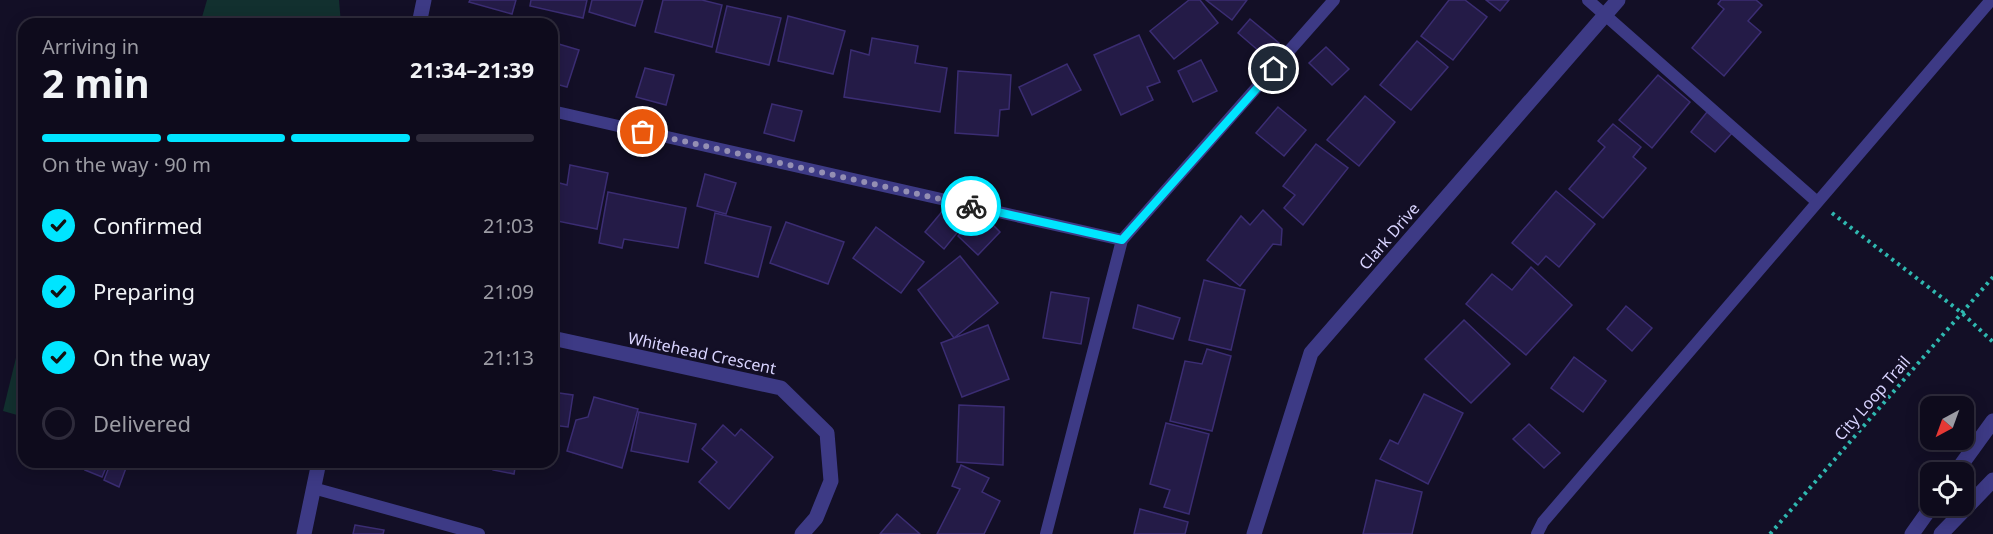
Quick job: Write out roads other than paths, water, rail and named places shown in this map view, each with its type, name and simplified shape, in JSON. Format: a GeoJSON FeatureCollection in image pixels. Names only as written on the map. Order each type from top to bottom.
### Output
{"type":"FeatureCollection","features":[{"type":"Feature","properties":{"kind":"street"},"geometry":{"type":"LineString","coordinates":[[420,18],[424,0]]}},
{"type":"Feature","properties":{"kind":"street","name":"Clark Drive"},"geometry":{"type":"LineString","coordinates":[[1254,534],[1311,353],[1618,0]]}},
{"type":"Feature","properties":{"kind":"street","name":"Whitehead Crescent"},"geometry":{"type":"LineString","coordinates":[[558,339],[781,388],[827,433],[831,481],[816,518],[802,534]]}},
{"type":"Feature","properties":{"kind":"street"},"geometry":{"type":"LineString","coordinates":[[1963,462],[1993,421]]}},
{"type":"Feature","properties":{"kind":"street"},"geometry":{"type":"LineString","coordinates":[[304,534],[318,468]]}},
{"type":"Feature","properties":{"kind":"street"},"geometry":{"type":"LineString","coordinates":[[1941,534],[1993,480]]}},
{"type":"Feature","properties":{"kind":"street"},"geometry":{"type":"LineString","coordinates":[[1912,534],[1925,516]]}},
{"type":"Feature","properties":{"kind":"lane"},"geometry":{"type":"LineString","coordinates":[[1046,534],[1122,240],[1334,0]]}},
{"type":"Feature","properties":{"kind":"lane"},"geometry":{"type":"LineString","coordinates":[[1588,0],[1816,201]]}},
{"type":"Feature","properties":{"kind":"lane"},"geometry":{"type":"LineString","coordinates":[[1537,534],[1543,522],[1816,201],[1991,0]]}},
{"type":"Feature","properties":{"kind":"lane"},"geometry":{"type":"LineString","coordinates":[[558,112],[1122,240]]}},
{"type":"Feature","properties":{"kind":"lane"},"geometry":{"type":"LineString","coordinates":[[313,488],[479,534]]}}]}
